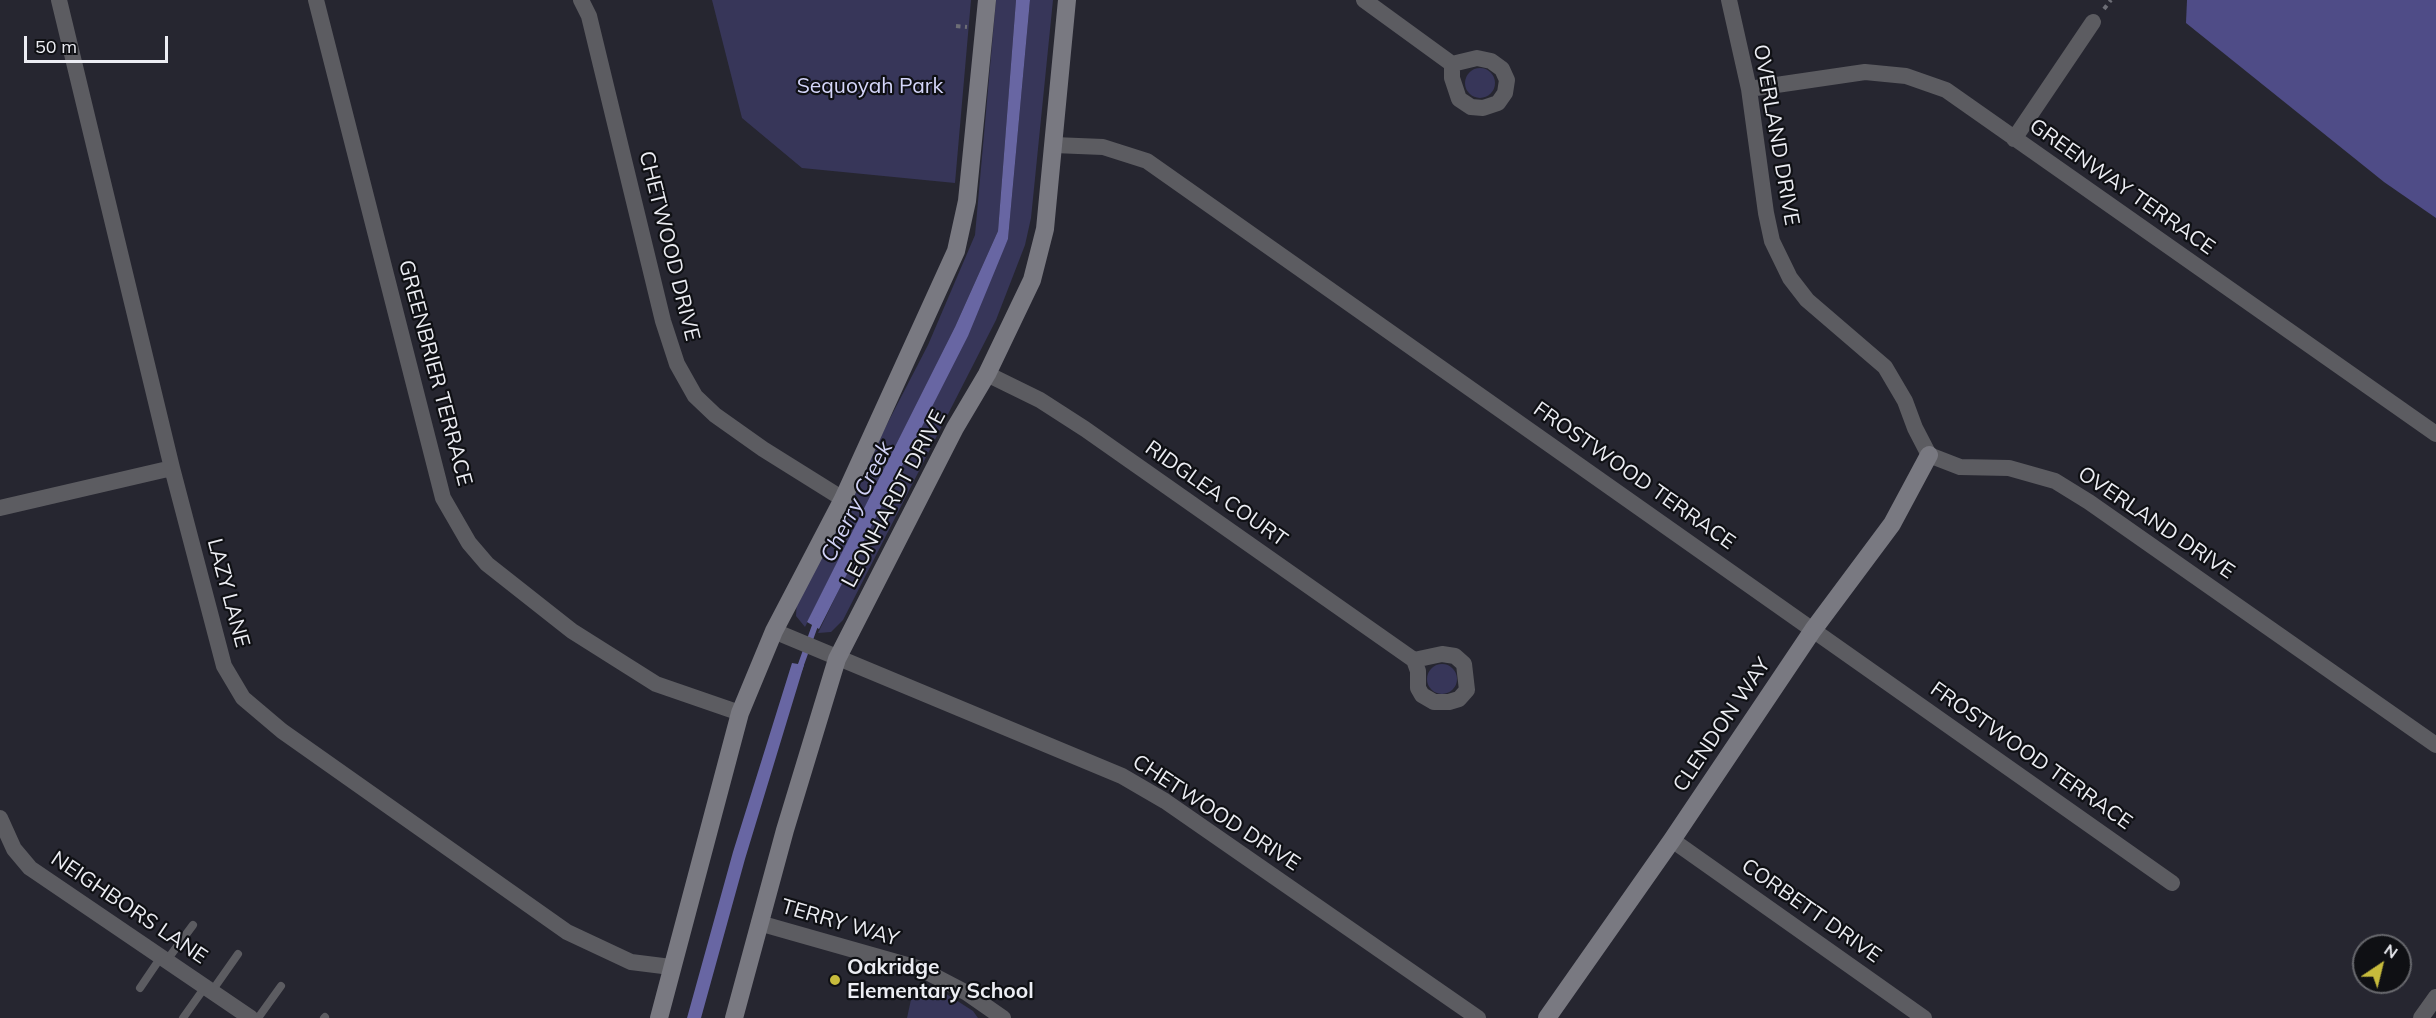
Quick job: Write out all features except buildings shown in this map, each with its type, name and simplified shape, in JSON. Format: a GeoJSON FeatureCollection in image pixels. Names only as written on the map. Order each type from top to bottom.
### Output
{"type":"FeatureCollection","features":[{"type":"Feature","properties":{"kind":"street","name":"LAZY LANE"},"geometry":{"type":"LineString","coordinates":[[59,0],[172,468],[224,666],[243,698],[282,731],[567,932],[631,962],[671,967]]}},
{"type":"Feature","properties":{"kind":"street","name":"GREENBRIER TERRACE"},"geometry":{"type":"LineString","coordinates":[[316,0],[443,498],[469,543],[487,564],[572,631],[656,684],[740,713]]}},
{"type":"Feature","properties":{"kind":"street","name":"CHETWOOD DRIVE"},"geometry":{"type":"LineString","coordinates":[[581,0],[589,16],[663,321],[677,364],[695,396],[715,415],[843,499]]}},
{"type":"Feature","properties":{"kind":"street"},"geometry":{"type":"LineString","coordinates":[[658,1018],[740,713],[774,631],[843,499],[956,251],[967,201],[987,0]]}},
{"type":"Feature","properties":{"kind":"street","name":"LEONHARDT DRIVE"},"geometry":{"type":"LineString","coordinates":[[734,1018],[759,923],[837,659],[955,428],[987,374],[1032,280],[1045,229],[1067,0]]}},
{"type":"Feature","properties":{"kind":"street"},"geometry":{"type":"LineString","coordinates":[[1364,0],[1452,64]]}},
{"type":"Feature","properties":{"kind":"street","name":"OVERLAND DRIVE"},"geometry":{"type":"LineString","coordinates":[[1729,0],[1749,89],[1772,241],[1790,278],[1807,300],[1885,367],[1905,401],[1914,428],[1929,455],[1960,467],[2009,468],[2055,481],[2089,502],[2436,745]]}},
{"type":"Feature","properties":{"kind":"street"},"geometry":{"type":"LineString","coordinates":[[2014,139],[2093,22]]}},
{"type":"Feature","properties":{"kind":"street","name":"GREENWAY TERRACE"},"geometry":{"type":"LineString","coordinates":[[1749,89],[1865,72],[1906,76],[1946,90],[2436,434]]}},
{"type":"Feature","properties":{"kind":"street","name":"FROSTWOOD TERRACE"},"geometry":{"type":"LineString","coordinates":[[1054,145],[1103,147],[1147,161],[2172,883]]}},
{"type":"Feature","properties":{"kind":"street","name":"RIDGLEA COURT"},"geometry":{"type":"LineString","coordinates":[[987,374],[1040,400],[1085,429],[1414,660]]}},
{"type":"Feature","properties":{"kind":"street","name":"CLENDON WAY"},"geometry":{"type":"LineString","coordinates":[[1547,1018],[1672,840],[1813,630],[1892,524],[1929,455]]}},
{"type":"Feature","properties":{"kind":"street"},"geometry":{"type":"LineString","coordinates":[[0,508],[172,468]]}},
{"type":"Feature","properties":{"kind":"street","name":"CHETWOOD DRIVE"},"geometry":{"type":"LineString","coordinates":[[774,631],[1122,776],[1165,801],[1478,1018]]}},
{"type":"Feature","properties":{"kind":"street","name":"NEIGHBORS LANE"},"geometry":{"type":"LineString","coordinates":[[0,818],[14,849],[30,868],[251,1017]]}},
{"type":"Feature","properties":{"kind":"street","name":"CORBETT DRIVE"},"geometry":{"type":"LineString","coordinates":[[1672,840],[1924,1018]]}},
{"type":"Feature","properties":{"kind":"street","name":"TERRY WAY"},"geometry":{"type":"LineString","coordinates":[[759,923],[921,969],[968,993],[1003,1018]]}},
{"type":"Feature","properties":{"kind":"street"},"geometry":{"type":"LineString","coordinates":[[2421,1018],[2436,997]]}},
{"type":"Feature","properties":{"kind":"lane"},"geometry":{"type":"LineString","coordinates":[[140,988],[193,925]]}},
{"type":"Feature","properties":{"kind":"lane"},"geometry":{"type":"LineString","coordinates":[[183,1018],[238,954]]}},
{"type":"Feature","properties":{"kind":"lane"},"geometry":{"type":"LineString","coordinates":[[251,1017],[281,986]]}},
{"type":"Feature","properties":{"kind":"green space","name":"Sequoyah Park"},"geometry":{"type":"Polygon","coordinates":[[[712,0],[971,0],[955,183],[802,168],[742,118],[712,0]]]}},
{"type":"Feature","properties":{"kind":"green space"},"geometry":{"type":"Polygon","coordinates":[[[996,0],[1016,0],[998,231],[955,327],[805,627],[796,616],[797,598],[928,345],[975,235],[996,0]]]}},
{"type":"Feature","properties":{"kind":"green space"},"geometry":{"type":"Polygon","coordinates":[[[1030,0],[1053,0],[1031,218],[1025,245],[996,320],[843,620],[831,632],[818,633],[1008,239],[1030,0]]]}},
{"type":"Feature","properties":{"kind":"green space"},"geometry":{"type":"Polygon","coordinates":[[[1480,68],[1491,72],[1495,83],[1491,94],[1480,98],[1469,94],[1465,83],[1469,72],[1480,68]]]}},
{"type":"Feature","properties":{"kind":"green space"},"geometry":{"type":"Polygon","coordinates":[[[1442,664],[1453,668],[1457,679],[1453,690],[1442,694],[1431,690],[1427,679],[1431,668],[1442,664]]]}},
{"type":"Feature","properties":{"kind":"green space"},"geometry":{"type":"Polygon","coordinates":[[[934,986],[973,1011],[978,1018],[907,1018],[912,995],[919,987],[934,986]]]}},
{"type":"Feature","properties":{"kind":"shaded area"},"geometry":{"type":"Polygon","coordinates":[[[1016,0],[1030,0],[1008,239],[968,336],[819,629],[807,622],[955,327],[998,231],[1016,0]]]}},
{"type":"Feature","properties":{"kind":"shaded area"},"geometry":{"type":"Polygon","coordinates":[[[2187,0],[2436,0],[2436,218],[2384,182],[2186,23],[2187,0]]]}},
{"type":"Feature","properties":{"kind":"shaded area"},"geometry":{"type":"Polygon","coordinates":[[[792,663],[804,665],[745,859],[701,1018],[687,1018],[733,852],[792,663]]]}},
{"type":"Feature","properties":{"kind":"waterway","name":"Cherry Creek"},"geometry":{"type":"LineString","coordinates":[[799,670],[817,620]]}},
{"type":"Feature","properties":{"kind":"place","name":"Oakridge Elementary School"},"geometry":{"type":"Point","coordinates":[835,980]}}]}
